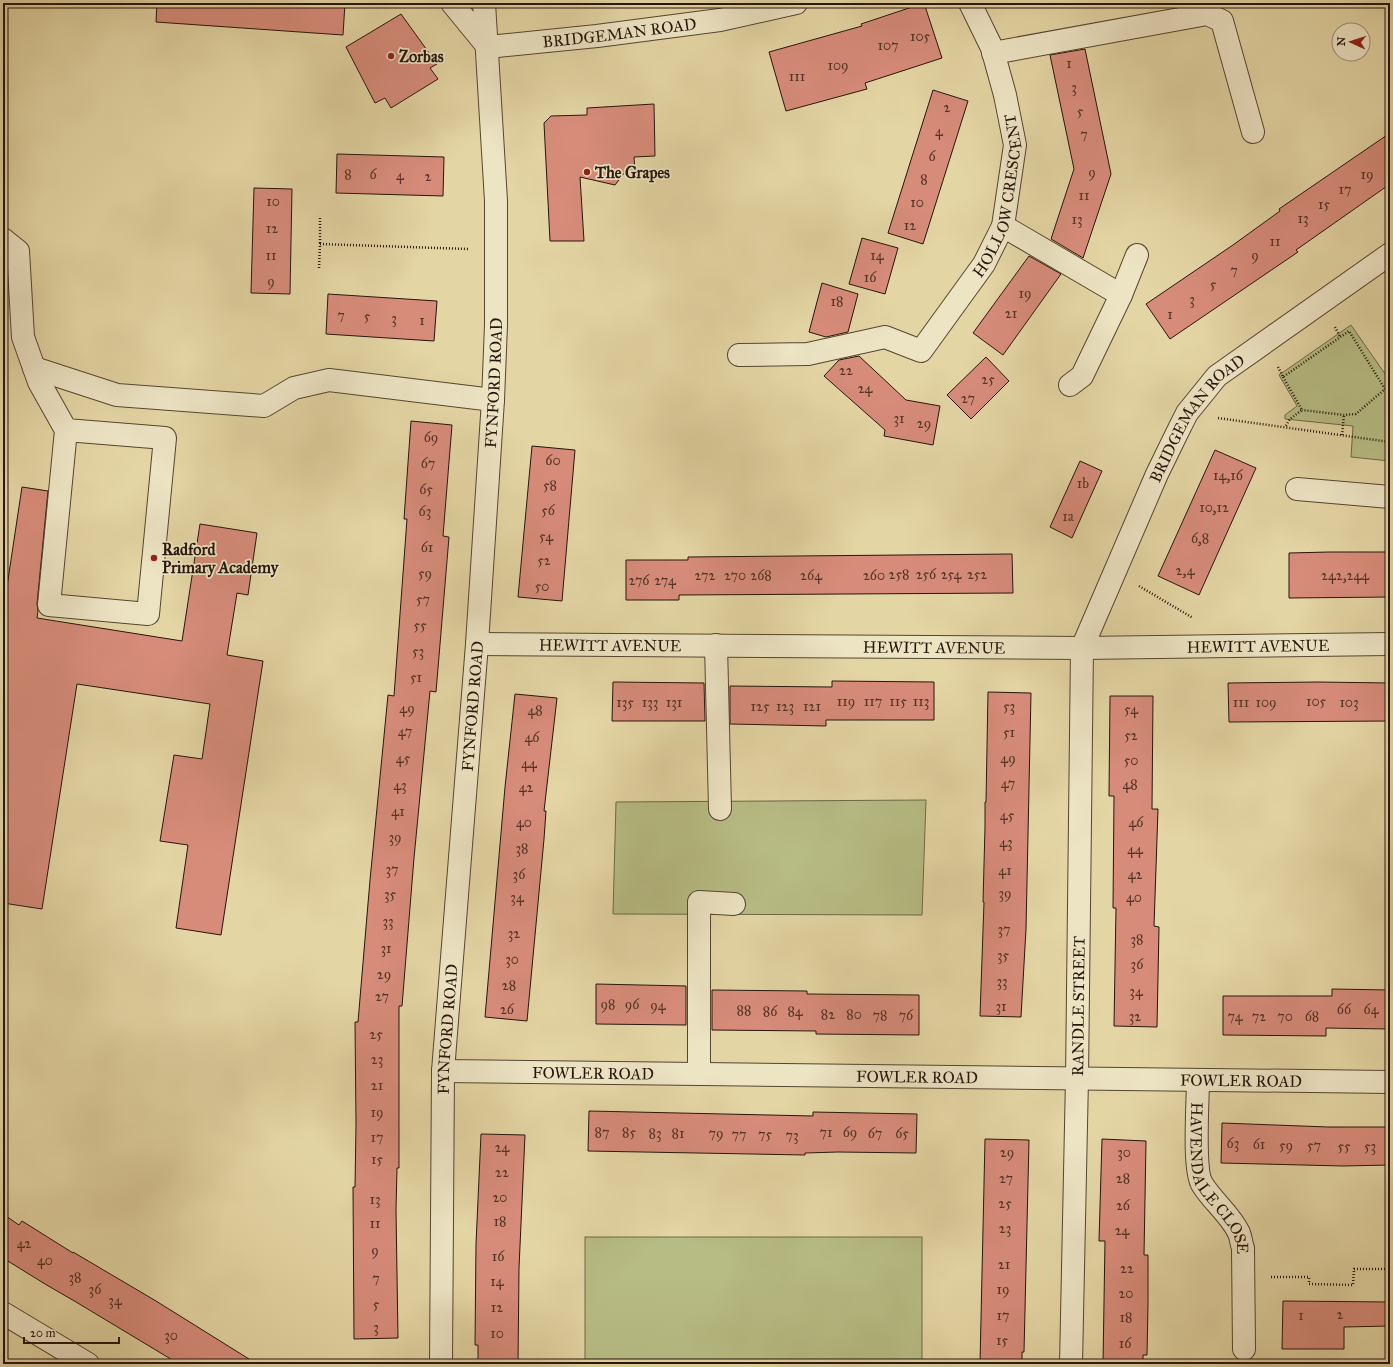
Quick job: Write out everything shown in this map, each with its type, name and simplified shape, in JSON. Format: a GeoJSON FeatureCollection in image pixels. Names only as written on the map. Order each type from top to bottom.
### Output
{"type":"FeatureCollection","features":[{"type":"Feature","properties":{"kind":"street"},"geometry":{"type":"LineString","coordinates":[[452,3],[488,48]]}},
{"type":"Feature","properties":{"kind":"street","name":"FYNFORD ROAD"},"geometry":{"type":"LineString","coordinates":[[441,1364],[443,1071],[477,644],[493,400],[496,325],[496,200],[488,48],[484,3]]}},
{"type":"Feature","properties":{"kind":"street","name":"BRIDGEMAN ROAD"},"geometry":{"type":"LineString","coordinates":[[488,48],[720,20],[796,3]]}},
{"type":"Feature","properties":{"kind":"street","name":"HOLLOW CRESCENT"},"geometry":{"type":"LineString","coordinates":[[740,355],[808,354],[885,337],[921,351],[984,264],[1003,226],[1015,145],[1005,95],[993,53],[970,3]]}},
{"type":"Feature","properties":{"kind":"street"},"geometry":{"type":"LineString","coordinates":[[993,53],[1206,14],[1222,21],[1253,132]]}},
{"type":"Feature","properties":{"kind":"street"},"geometry":{"type":"LineString","coordinates":[[1003,226],[1121,295]]}},
{"type":"Feature","properties":{"kind":"street"},"geometry":{"type":"LineString","coordinates":[[3,239],[18,251],[23,337],[39,382],[66,430],[49,605],[148,614],[165,438],[66,430]]}},
{"type":"Feature","properties":{"kind":"street","name":"BRIDGEMAN ROAD"},"geometry":{"type":"LineString","coordinates":[[1082,648],[1157,474],[1187,413],[1217,376],[1390,254]]}},
{"type":"Feature","properties":{"kind":"street"},"geometry":{"type":"LineString","coordinates":[[1070,385],[1082,376],[1121,295],[1137,255]]}},
{"type":"Feature","properties":{"kind":"street"},"geometry":{"type":"LineString","coordinates":[[34,368],[117,395],[264,406],[294,388],[329,380],[493,400]]}},
{"type":"Feature","properties":{"kind":"street"},"geometry":{"type":"LineString","coordinates":[[1297,489],[1390,497]]}},
{"type":"Feature","properties":{"kind":"street","name":"HEWITT AVENUE"},"geometry":{"type":"LineString","coordinates":[[477,644],[1082,648],[1390,644]]}},
{"type":"Feature","properties":{"kind":"street"},"geometry":{"type":"LineString","coordinates":[[716,645],[720,809]]}},
{"type":"Feature","properties":{"kind":"street","name":"RANDLE STREET"},"geometry":{"type":"LineString","coordinates":[[1071,1364],[1077,1078],[1082,648]]}},
{"type":"Feature","properties":{"kind":"street"},"geometry":{"type":"LineString","coordinates":[[699,1074],[699,902],[734,904]]}},
{"type":"Feature","properties":{"kind":"street","name":"FOWLER ROAD"},"geometry":{"type":"LineString","coordinates":[[443,1071],[1390,1082]]}},
{"type":"Feature","properties":{"kind":"street","name":"HAVENDALE CLOSE"},"geometry":{"type":"LineString","coordinates":[[1198,1080],[1197,1147],[1201,1183],[1228,1215],[1239,1233],[1243,1248],[1244,1349]]}},
{"type":"Feature","properties":{"kind":"street"},"geometry":{"type":"LineString","coordinates":[[3,1313],[88,1364]]}},
{"type":"Feature","properties":{"kind":"path"},"geometry":{"type":"LineString","coordinates":[[319,268],[320,218]]}},
{"type":"Feature","properties":{"kind":"path"},"geometry":{"type":"LineString","coordinates":[[320,244],[496,251]]}},
{"type":"Feature","properties":{"kind":"path"},"geometry":{"type":"LineString","coordinates":[[1283,377],[1349,331],[1385,389],[1356,414],[1344,415],[1302,410],[1290,419],[1285,428]]}},
{"type":"Feature","properties":{"kind":"path"},"geometry":{"type":"LineString","coordinates":[[1265,342],[1302,410]]}},
{"type":"Feature","properties":{"kind":"path"},"geometry":{"type":"LineString","coordinates":[[1187,413],[1390,442]]}},
{"type":"Feature","properties":{"kind":"path"},"geometry":{"type":"LineString","coordinates":[[1342,435],[1344,415]]}},
{"type":"Feature","properties":{"kind":"path"},"geometry":{"type":"LineString","coordinates":[[1115,571],[1194,618]]}},
{"type":"Feature","properties":{"kind":"path","name":"HAVENDALE CLOSE"},"geometry":{"type":"LineString","coordinates":[[1243,1276],[1309,1278],[1309,1284],[1353,1285],[1354,1269],[1390,1269]]}},
{"type":"Feature","properties":{"kind":"green space"},"geometry":{"type":"Polygon","coordinates":[[[1351,325],[1390,381],[1390,461],[1351,457],[1353,426],[1285,419],[1285,415],[1297,406],[1279,375],[1351,325]]]}},
{"type":"Feature","properties":{"kind":"green space"},"geometry":{"type":"Polygon","coordinates":[[[926,800],[922,915],[613,914],[616,802],[926,800]]]}},
{"type":"Feature","properties":{"kind":"green space"},"geometry":{"type":"Polygon","coordinates":[[[585,1237],[922,1237],[922,1364],[585,1364],[585,1237]]]}},
{"type":"Feature","properties":{"kind":"building"},"geometry":{"type":"Polygon","coordinates":[[[157,3],[345,3],[343,35],[156,22],[157,3]]]}},
{"type":"Feature","properties":{"kind":"building"},"geometry":{"type":"Polygon","coordinates":[[[924,3],[942,58],[865,83],[867,89],[786,111],[769,52],[862,26],[861,24],[924,3]]]}},
{"type":"Feature","properties":{"kind":"building","name":"Zorbas"},"geometry":{"type":"Polygon","coordinates":[[[401,14],[437,64],[430,68],[438,79],[391,108],[385,98],[375,103],[346,47],[401,14]]]}},
{"type":"Feature","properties":{"kind":"building"},"geometry":{"type":"Polygon","coordinates":[[[1085,49],[1111,174],[1083,258],[1051,239],[1074,169],[1050,55],[1085,49]]]}},
{"type":"Feature","properties":{"kind":"building"},"geometry":{"type":"Polygon","coordinates":[[[933,90],[968,101],[923,244],[888,233],[933,90]]]}},
{"type":"Feature","properties":{"kind":"building","name":"The Grapes"},"geometry":{"type":"Polygon","coordinates":[[[654,104],[655,156],[634,157],[635,172],[625,172],[615,185],[580,177],[584,241],[550,241],[544,123],[551,116],[587,115],[587,108],[654,104]]]}},
{"type":"Feature","properties":{"kind":"building"},"geometry":{"type":"Polygon","coordinates":[[[1390,133],[1390,184],[1296,250],[1298,252],[1170,339],[1146,304],[1233,245],[1280,211],[1279,209],[1390,133]]]}},
{"type":"Feature","properties":{"kind":"building"},"geometry":{"type":"Polygon","coordinates":[[[337,154],[444,157],[443,196],[336,193],[337,154]]]}},
{"type":"Feature","properties":{"kind":"building"},"geometry":{"type":"Polygon","coordinates":[[[254,188],[292,189],[290,294],[251,293],[254,188]]]}},
{"type":"Feature","properties":{"kind":"building"},"geometry":{"type":"Polygon","coordinates":[[[862,238],[898,248],[885,294],[849,284],[862,238]]]}},
{"type":"Feature","properties":{"kind":"building"},"geometry":{"type":"Polygon","coordinates":[[[1029,256],[1061,274],[1003,355],[973,333],[1029,256]]]}},
{"type":"Feature","properties":{"kind":"building"},"geometry":{"type":"Polygon","coordinates":[[[822,283],[858,294],[848,332],[826,337],[809,332],[822,283]]]}},
{"type":"Feature","properties":{"kind":"building"},"geometry":{"type":"Polygon","coordinates":[[[328,294],[437,301],[434,341],[326,334],[328,294]]]}},
{"type":"Feature","properties":{"kind":"building"},"geometry":{"type":"Polygon","coordinates":[[[859,356],[906,400],[940,406],[933,445],[884,436],[885,430],[824,376],[839,360],[859,356]]]}},
{"type":"Feature","properties":{"kind":"building"},"geometry":{"type":"Polygon","coordinates":[[[986,357],[1009,381],[971,419],[947,395],[986,357]]]}},
{"type":"Feature","properties":{"kind":"building"},"geometry":{"type":"Polygon","coordinates":[[[411,421],[452,425],[443,536],[449,537],[436,692],[430,691],[402,1006],[399,1006],[399,1168],[397,1168],[396,1210],[398,1338],[354,1339],[353,1187],[355,1187],[356,1125],[355,1022],[358,1022],[388,695],[394,696],[407,519],[404,519],[411,421]]]}},
{"type":"Feature","properties":{"kind":"building"},"geometry":{"type":"Polygon","coordinates":[[[532,446],[575,450],[562,601],[518,597],[532,446]]]}},
{"type":"Feature","properties":{"kind":"building"},"geometry":{"type":"Polygon","coordinates":[[[1215,450],[1256,468],[1199,595],[1158,576],[1215,450]]]}},
{"type":"Feature","properties":{"kind":"building"},"geometry":{"type":"Polygon","coordinates":[[[1080,461],[1102,471],[1072,538],[1050,527],[1080,461]]]}},
{"type":"Feature","properties":{"kind":"building"},"geometry":{"type":"Polygon","coordinates":[[[22,487],[48,491],[37,604],[37,618],[182,641],[200,524],[257,533],[248,595],[237,593],[227,655],[263,661],[221,935],[176,928],[188,845],[160,841],[174,755],[202,759],[210,704],[77,684],[42,909],[3,903],[3,613],[22,487]]]}},
{"type":"Feature","properties":{"kind":"building"},"geometry":{"type":"Polygon","coordinates":[[[1390,552],[1390,597],[1289,598],[1289,553],[1390,552]]]}},
{"type":"Feature","properties":{"kind":"building"},"geometry":{"type":"Polygon","coordinates":[[[1012,554],[1013,593],[679,595],[679,600],[626,600],[626,560],[688,560],[688,557],[1012,554]]]}},
{"type":"Feature","properties":{"kind":"building"},"geometry":{"type":"Polygon","coordinates":[[[832,681],[934,682],[934,720],[826,720],[826,726],[730,724],[730,686],[832,687],[832,681]]]}},
{"type":"Feature","properties":{"kind":"building"},"geometry":{"type":"Polygon","coordinates":[[[613,682],[704,683],[705,721],[612,721],[613,682]]]}},
{"type":"Feature","properties":{"kind":"building"},"geometry":{"type":"Polygon","coordinates":[[[1228,683],[1390,683],[1390,721],[1229,722],[1228,683]]]}},
{"type":"Feature","properties":{"kind":"building"},"geometry":{"type":"Polygon","coordinates":[[[988,692],[1031,693],[1026,929],[1021,1017],[980,1016],[988,692]]]}},
{"type":"Feature","properties":{"kind":"building"},"geometry":{"type":"Polygon","coordinates":[[[515,694],[557,698],[544,811],[546,811],[544,839],[527,1021],[485,1017],[505,787],[515,694]]]}},
{"type":"Feature","properties":{"kind":"building"},"geometry":{"type":"Polygon","coordinates":[[[1110,696],[1153,696],[1152,809],[1158,809],[1154,926],[1159,927],[1157,1027],[1114,1026],[1116,908],[1113,908],[1114,796],[1109,796],[1110,696]]]}},
{"type":"Feature","properties":{"kind":"building"},"geometry":{"type":"Polygon","coordinates":[[[596,984],[686,986],[686,1025],[596,1024],[596,984]]]}},
{"type":"Feature","properties":{"kind":"building"},"geometry":{"type":"Polygon","coordinates":[[[1332,989],[1390,990],[1390,1029],[1326,1028],[1326,1036],[1223,1035],[1223,996],[1332,996],[1332,989]]]}},
{"type":"Feature","properties":{"kind":"building"},"geometry":{"type":"Polygon","coordinates":[[[712,990],[807,991],[807,994],[919,995],[919,1035],[816,1034],[816,1031],[712,1030],[712,990]]]}},
{"type":"Feature","properties":{"kind":"building"},"geometry":{"type":"Polygon","coordinates":[[[589,1111],[813,1116],[813,1112],[917,1114],[916,1153],[838,1152],[805,1153],[805,1155],[588,1151],[589,1111]]]}},
{"type":"Feature","properties":{"kind":"building"},"geometry":{"type":"Polygon","coordinates":[[[1222,1123],[1328,1127],[1390,1127],[1390,1165],[1343,1166],[1221,1163],[1222,1123]]]}},
{"type":"Feature","properties":{"kind":"building"},"geometry":{"type":"Polygon","coordinates":[[[481,1134],[525,1135],[519,1268],[518,1364],[478,1364],[478,1345],[475,1345],[476,1244],[481,1134]]]}},
{"type":"Feature","properties":{"kind":"building"},"geometry":{"type":"Polygon","coordinates":[[[985,1139],[1029,1140],[1024,1352],[1022,1352],[1022,1364],[980,1364],[985,1139]]]}},
{"type":"Feature","properties":{"kind":"building"},"geometry":{"type":"Polygon","coordinates":[[[1102,1139],[1146,1141],[1144,1255],[1148,1255],[1148,1305],[1147,1355],[1143,1355],[1143,1364],[1103,1364],[1105,1241],[1099,1241],[1102,1139]]]}},
{"type":"Feature","properties":{"kind":"building"},"geometry":{"type":"Polygon","coordinates":[[[3,1214],[19,1225],[22,1221],[73,1253],[156,1301],[257,1364],[179,1364],[3,1258],[3,1214]]]}},
{"type":"Feature","properties":{"kind":"building"},"geometry":{"type":"Polygon","coordinates":[[[1283,1301],[1390,1302],[1390,1326],[1344,1327],[1344,1349],[1282,1349],[1283,1301]]]}},
{"type":"Feature","properties":{"kind":"place","name":"Zorbas"},"geometry":{"type":"Point","coordinates":[391,56]}},
{"type":"Feature","properties":{"kind":"place","name":"The Grapes"},"geometry":{"type":"Point","coordinates":[587,172]}},
{"type":"Feature","properties":{"kind":"place","name":"Radford Primary Academy"},"geometry":{"type":"Point","coordinates":[154,558]}}]}
